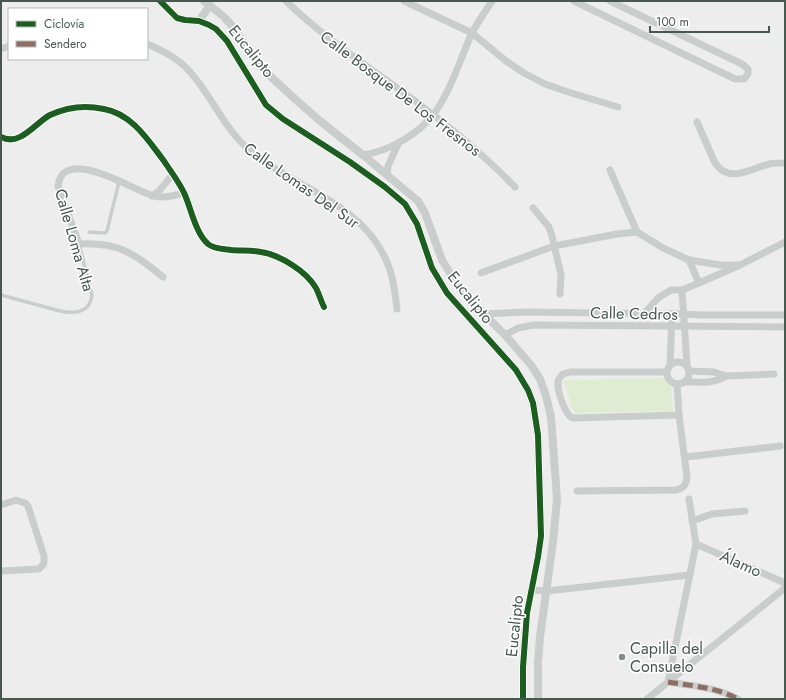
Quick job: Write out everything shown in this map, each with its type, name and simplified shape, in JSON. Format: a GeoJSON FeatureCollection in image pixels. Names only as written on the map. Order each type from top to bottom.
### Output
{"type":"FeatureCollection","features":[{"type":"Feature","properties":{"kind":"street","name":"Eucalipto"},"geometry":{"type":"LineString","coordinates":[[161,1],[177,18],[199,21],[216,29],[227,41],[262,99],[276,114],[350,162],[398,198],[410,211],[417,224],[432,268],[447,293],[516,370],[528,390],[533,403],[538,435],[541,536],[527,613],[523,667],[523,699]]}},
{"type":"Feature","properties":{"kind":"street","name":"Calle Bosque De Los Fresnos"},"geometry":{"type":"LineString","coordinates":[[286,1],[319,31],[433,114],[490,161],[515,187]]}},
{"type":"Feature","properties":{"kind":"street"},"geometry":{"type":"LineString","coordinates":[[404,1],[472,33],[506,61],[545,84],[618,107]]}},
{"type":"Feature","properties":{"kind":"street"},"geometry":{"type":"LineString","coordinates":[[363,155],[382,150],[399,142],[419,129],[433,114],[446,92],[472,33],[492,1]]}},
{"type":"Feature","properties":{"kind":"street"},"geometry":{"type":"LineString","coordinates":[[574,1],[735,79],[744,79],[748,74],[748,69],[742,64],[610,1]]}},
{"type":"Feature","properties":{"kind":"street"},"geometry":{"type":"LineString","coordinates":[[199,21],[207,3]]}},
{"type":"Feature","properties":{"kind":"street","name":"Eucalipto"},"geometry":{"type":"LineString","coordinates":[[207,3],[224,17],[234,28],[247,48],[267,73],[320,121],[418,201],[426,213],[442,260],[458,286],[505,335],[531,365],[543,386],[551,417],[557,499],[540,643],[538,699]]}},
{"type":"Feature","properties":{"kind":"street","name":"Calle Lomas Del Sur"},"geometry":{"type":"LineString","coordinates":[[148,44],[166,53],[189,70],[234,134],[258,157],[278,171],[343,209],[361,225],[373,238],[392,273],[397,309]]}},
{"type":"Feature","properties":{"kind":"street"},"geometry":{"type":"LineString","coordinates":[[1,137],[9,140],[20,138],[50,116],[68,109],[84,107],[104,109],[119,114],[133,123],[145,135],[173,174],[185,193],[199,232],[208,244],[218,249],[271,254],[283,260],[301,271],[309,279],[315,287],[324,307]]}},
{"type":"Feature","properties":{"kind":"street"},"geometry":{"type":"LineString","coordinates":[[697,122],[715,163],[718,168],[724,172],[741,174],[770,164],[785,163]]}},
{"type":"Feature","properties":{"kind":"street"},"geometry":{"type":"LineString","coordinates":[[387,175],[399,142]]}},
{"type":"Feature","properties":{"kind":"street","name":"Calle Loma Alta"},"geometry":{"type":"LineString","coordinates":[[79,244],[58,186],[61,174],[67,170],[75,168],[85,169],[120,181],[152,196],[161,197],[185,193]]}},
{"type":"Feature","properties":{"kind":"street"},"geometry":{"type":"LineString","coordinates":[[610,170],[637,232],[663,248],[689,260],[720,265],[740,266]]}},
{"type":"Feature","properties":{"kind":"street"},"geometry":{"type":"LineString","coordinates":[[152,196],[162,188],[173,174]]}},
{"type":"Feature","properties":{"kind":"street"},"geometry":{"type":"LineString","coordinates":[[533,208],[549,227],[561,276],[560,294]]}},
{"type":"Feature","properties":{"kind":"street"},"geometry":{"type":"LineString","coordinates":[[481,274],[554,246],[617,234],[637,232]]}},
{"type":"Feature","properties":{"kind":"street"},"geometry":{"type":"LineString","coordinates":[[644,314],[658,298],[665,293],[671,290],[682,290],[740,266],[785,242]]}},
{"type":"Feature","properties":{"kind":"street"},"geometry":{"type":"LineString","coordinates":[[79,244],[106,244],[122,248],[140,258],[163,277]]}},
{"type":"Feature","properties":{"kind":"street"},"geometry":{"type":"LineString","coordinates":[[689,260],[699,283]]}},
{"type":"Feature","properties":{"kind":"street"},"geometry":{"type":"LineString","coordinates":[[682,290],[688,368],[688,379],[685,382]]}},
{"type":"Feature","properties":{"kind":"street"},"geometry":{"type":"LineString","coordinates":[[524,312],[526,326]]}},
{"type":"Feature","properties":{"kind":"street","name":"Calle Cedros"},"geometry":{"type":"LineString","coordinates":[[484,314],[524,312],[684,314],[701,316],[785,315]]}},
{"type":"Feature","properties":{"kind":"street"},"geometry":{"type":"LineString","coordinates":[[672,314],[670,364],[667,372],[668,378],[677,384],[685,382],[713,382],[726,376]]}},
{"type":"Feature","properties":{"kind":"street","name":"Calle Cedros"},"geometry":{"type":"LineString","coordinates":[[505,335],[526,326],[785,327]]}},
{"type":"Feature","properties":{"kind":"street"},"geometry":{"type":"LineString","coordinates":[[670,364],[678,361],[688,368],[714,372],[726,376],[774,374]]}},
{"type":"Feature","properties":{"kind":"street"},"geometry":{"type":"LineString","coordinates":[[667,372],[566,373],[563,374],[558,380],[558,384],[562,401],[568,415],[575,418],[680,416]]}},
{"type":"Feature","properties":{"kind":"street"},"geometry":{"type":"LineString","coordinates":[[577,491],[682,489],[687,482],[686,457],[677,384]]}},
{"type":"Feature","properties":{"kind":"street"},"geometry":{"type":"LineString","coordinates":[[686,457],[780,446]]}},
{"type":"Feature","properties":{"kind":"street"},"geometry":{"type":"LineString","coordinates":[[540,466],[555,467]]}},
{"type":"Feature","properties":{"kind":"street"},"geometry":{"type":"LineString","coordinates":[[668,682],[696,544],[688,499]]}},
{"type":"Feature","properties":{"kind":"street"},"geometry":{"type":"LineString","coordinates":[[1,505],[16,500],[25,503],[28,506],[44,556],[44,563],[35,570],[24,569],[1,571]]}},
{"type":"Feature","properties":{"kind":"street"},"geometry":{"type":"LineString","coordinates":[[692,521],[712,514],[745,511]]}},
{"type":"Feature","properties":{"kind":"street","name":"Álamo"},"geometry":{"type":"LineString","coordinates":[[696,544],[785,583]]}},
{"type":"Feature","properties":{"kind":"street"},"geometry":{"type":"LineString","coordinates":[[531,590],[547,591],[690,575]]}},
{"type":"Feature","properties":{"kind":"street"},"geometry":{"type":"LineString","coordinates":[[647,699],[785,588]]}},
{"type":"Feature","properties":{"kind":"street"},"geometry":{"type":"LineString","coordinates":[[668,682],[714,689],[738,699]]}},
{"type":"Feature","properties":{"kind":"lane"},"geometry":{"type":"LineString","coordinates":[[89,232],[105,233],[107,231],[120,181]]}},
{"type":"Feature","properties":{"kind":"lane","name":"Calle Loma Alta"},"geometry":{"type":"LineString","coordinates":[[1,295],[70,313],[83,310],[92,302],[92,296],[79,244]]}},
{"type":"Feature","properties":{"kind":"green space"},"geometry":{"type":"Polygon","coordinates":[[[666,378],[671,386],[673,411],[574,413],[563,380],[666,378]]]}},
{"type":"Feature","properties":{"kind":"marked path"},"geometry":{"type":"LineString","coordinates":[[668,682],[713,689],[738,699]]}},
{"type":"Feature","properties":{"kind":"cycle path"},"geometry":{"type":"LineString","coordinates":[[160,1],[177,18],[199,21],[216,29],[227,41],[266,105],[283,119],[350,162],[385,187],[405,204],[417,224],[432,268],[447,293],[516,370],[528,390],[533,403],[538,435],[541,536],[527,613],[523,667],[523,699]]}},
{"type":"Feature","properties":{"kind":"cycle path"},"geometry":{"type":"LineString","coordinates":[[1,137],[8,139],[21,137],[50,115],[70,109],[83,107],[97,108],[123,116],[145,137],[181,186],[197,228],[208,244],[222,249],[261,252],[284,260],[299,270],[312,282],[324,307]]}},
{"type":"Feature","properties":{"kind":"place","name":"Capilla del Consuelo"},"geometry":{"type":"Point","coordinates":[622,657]}}]}
